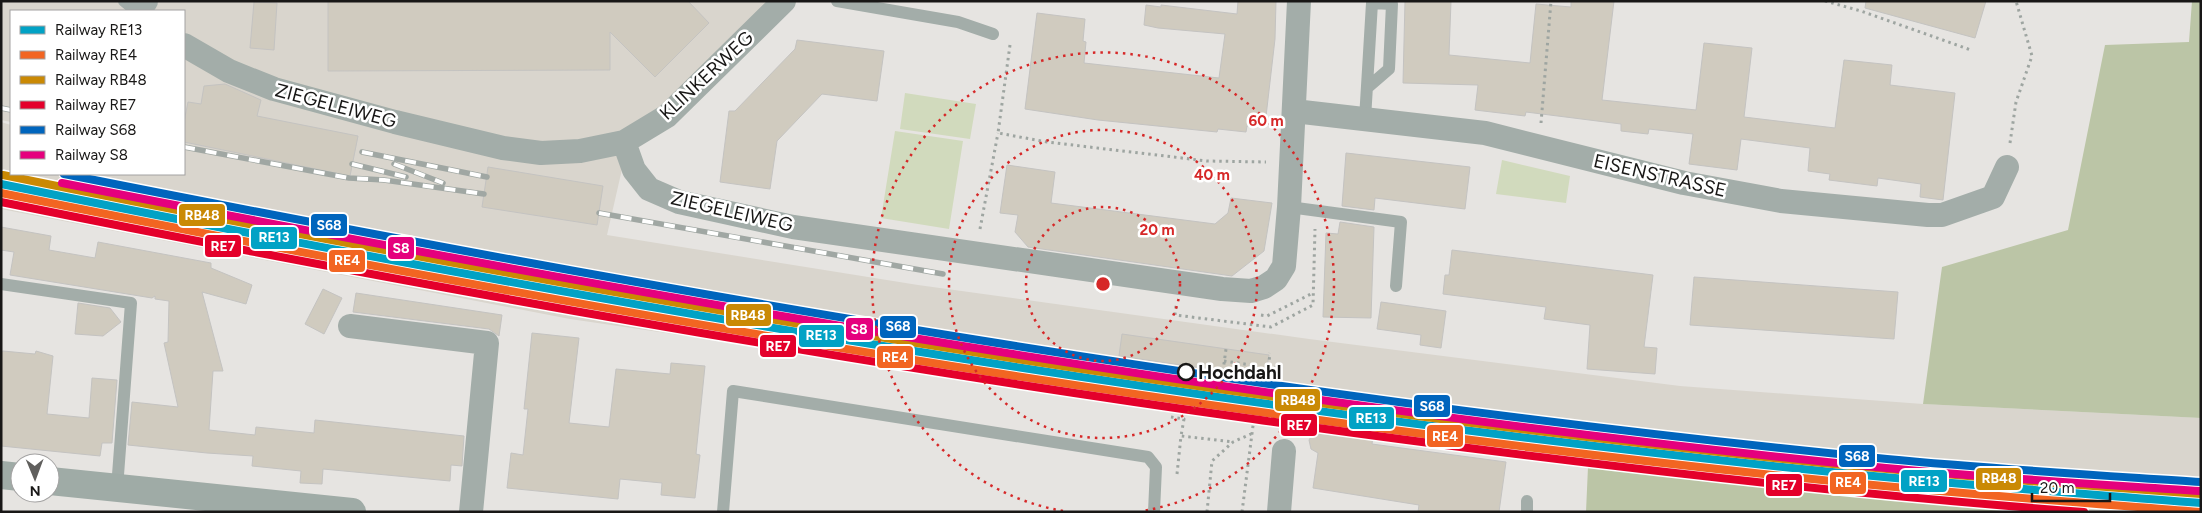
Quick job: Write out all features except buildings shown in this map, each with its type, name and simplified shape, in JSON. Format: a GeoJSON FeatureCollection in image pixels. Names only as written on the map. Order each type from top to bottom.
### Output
{"type":"FeatureCollection","features":[{"type":"Feature","properties":{"kind":"street","name":"KLINKERWEG"},"geometry":{"type":"LineString","coordinates":[[624,142],[666,116],[784,1]]}},
{"type":"Feature","properties":{"kind":"street"},"geometry":{"type":"LineString","coordinates":[[1289,207],[1299,1]]}},
{"type":"Feature","properties":{"kind":"street","name":"ZIEGELEIWEG"},"geometry":{"type":"LineString","coordinates":[[185,46],[229,71],[274,89],[395,122],[504,148],[541,153],[580,151],[624,142],[634,170],[649,189],[678,202],[793,227],[1222,289],[1251,291],[1264,287],[1276,279],[1284,266],[1289,207]]}},
{"type":"Feature","properties":{"kind":"street","name":"EISENSTRASSE"},"geometry":{"type":"LineString","coordinates":[[1294,111],[1485,133],[1684,183],[1781,201],[1928,215],[1942,215],[1993,197],[2007,167]]}},
{"type":"Feature","properties":{"kind":"street"},"geometry":{"type":"LineString","coordinates":[[350,326],[487,343],[471,512]]}},
{"type":"Feature","properties":{"kind":"street"},"geometry":{"type":"LineString","coordinates":[[1280,512],[1284,451]]}},
{"type":"Feature","properties":{"kind":"street"},"geometry":{"type":"LineString","coordinates":[[60,481],[352,512]]}},
{"type":"Feature","properties":{"kind":"lane"},"geometry":{"type":"LineString","coordinates":[[124,1],[137,10]]}},
{"type":"Feature","properties":{"kind":"lane"},"geometry":{"type":"LineString","coordinates":[[837,1],[958,22],[993,34]]}},
{"type":"Feature","properties":{"kind":"lane"},"geometry":{"type":"LineString","coordinates":[[1365,119],[1372,3],[1392,4],[1389,69],[1367,88]]}},
{"type":"Feature","properties":{"kind":"lane"},"geometry":{"type":"LineString","coordinates":[[1289,207],[1401,222],[1396,286]]}},
{"type":"Feature","properties":{"kind":"lane"},"geometry":{"type":"LineString","coordinates":[[1,284],[130,303],[117,488]]}},
{"type":"Feature","properties":{"kind":"lane"},"geometry":{"type":"LineString","coordinates":[[723,512],[733,391],[1148,457],[1156,467],[1154,512]]}},
{"type":"Feature","properties":{"kind":"path"},"geometry":{"type":"LineString","coordinates":[[1539,146],[1551,1]]}},
{"type":"Feature","properties":{"kind":"path"},"geometry":{"type":"LineString","coordinates":[[1825,1],[1862,11],[1971,50]]}},
{"type":"Feature","properties":{"kind":"path"},"geometry":{"type":"LineString","coordinates":[[2007,167],[2016,102],[2032,56],[2016,1]]}},
{"type":"Feature","properties":{"kind":"path"},"geometry":{"type":"LineString","coordinates":[[976,252],[998,133],[1010,44],[993,34]]}},
{"type":"Feature","properties":{"kind":"path"},"geometry":{"type":"LineString","coordinates":[[998,133],[1048,142],[1207,161],[1252,161],[1292,164]]}},
{"type":"Feature","properties":{"kind":"path"},"geometry":{"type":"LineString","coordinates":[[1176,309],[1175,315],[1271,328],[1313,305],[1315,211]]}},
{"type":"Feature","properties":{"kind":"path"},"geometry":{"type":"LineString","coordinates":[[1264,327],[1264,332]]}},
{"type":"Feature","properties":{"kind":"path"},"geometry":{"type":"LineString","coordinates":[[1223,371],[1226,349]]}},
{"type":"Feature","properties":{"kind":"path"},"geometry":{"type":"LineString","coordinates":[[1267,379],[1270,353]]}},
{"type":"Feature","properties":{"kind":"path"},"geometry":{"type":"LineString","coordinates":[[1224,361],[1251,365]]}},
{"type":"Feature","properties":{"kind":"path"},"geometry":{"type":"LineString","coordinates":[[1268,366],[1279,368]]}},
{"type":"Feature","properties":{"kind":"path"},"geometry":{"type":"LineString","coordinates":[[1171,417],[1184,419],[1177,478]]}},
{"type":"Feature","properties":{"kind":"path"},"geometry":{"type":"LineString","coordinates":[[1242,512],[1254,418]]}},
{"type":"Feature","properties":{"kind":"path"},"geometry":{"type":"LineString","coordinates":[[1207,512],[1212,461],[1233,442],[1251,434]]}},
{"type":"Feature","properties":{"kind":"path"},"geometry":{"type":"LineString","coordinates":[[1181,436],[1233,442]]}},
{"type":"Feature","properties":{"kind":"shaded area"},"geometry":{"type":"Polygon","coordinates":[[[1,1],[769,1],[625,156],[607,235],[918,285],[1309,339],[1680,386],[1923,404],[2201,418],[2201,512],[2032,512],[1588,467],[570,319],[1,209],[1,122],[10,125],[10,175],[185,175],[185,10],[10,10],[10,122],[1,120],[1,1]]]}},
{"type":"Feature","properties":{"kind":"green space"},"geometry":{"type":"Polygon","coordinates":[[[2192,1],[2201,1],[2201,418],[1923,404],[1942,267],[2068,230],[2105,45],[2189,42],[2192,1]]]}},
{"type":"Feature","properties":{"kind":"green space"},"geometry":{"type":"Polygon","coordinates":[[[905,93],[976,104],[970,139],[900,129],[905,93]]]}},
{"type":"Feature","properties":{"kind":"green space"},"geometry":{"type":"Polygon","coordinates":[[[895,131],[963,141],[949,229],[881,218],[895,131]]]}},
{"type":"Feature","properties":{"kind":"green space"},"geometry":{"type":"Polygon","coordinates":[[[1502,160],[1570,176],[1566,203],[1496,194],[1502,160]]]}},
{"type":"Feature","properties":{"kind":"green space"},"geometry":{"type":"Polygon","coordinates":[[[1588,467],[2032,512],[1586,512],[1588,467]]]}},
{"type":"Feature","properties":{"kind":"railway"},"geometry":{"type":"LineString","coordinates":[[1,108],[10,110]]}},
{"type":"Feature","properties":{"kind":"railway"},"geometry":{"type":"LineString","coordinates":[[185,147],[349,178],[384,180],[484,194]]}},
{"type":"Feature","properties":{"kind":"railway"},"geometry":{"type":"LineString","coordinates":[[362,152],[487,177]]}},
{"type":"Feature","properties":{"kind":"railway"},"geometry":{"type":"LineString","coordinates":[[352,164],[406,177]]}},
{"type":"Feature","properties":{"kind":"railway"},"geometry":{"type":"LineString","coordinates":[[394,164],[443,183]]}},
{"type":"Feature","properties":{"kind":"railway"},"geometry":{"type":"LineString","coordinates":[[599,213],[943,274]]}},
{"type":"Feature","properties":{"kind":"rail line","name":"RB48"},"geometry":{"type":"LineString","coordinates":[[3,175],[455,263],[682,304],[1136,377],[1593,438],[1822,463],[2201,494]]}},
{"type":"Feature","properties":{"kind":"rail line","name":"S68"},"geometry":{"type":"LineString","coordinates":[[69,175],[517,261],[972,339],[1200,374],[1428,406],[1657,434],[1887,459],[2201,482]]}},
{"type":"Feature","properties":{"kind":"rail line","name":"S8"},"geometry":{"type":"LineString","coordinates":[[62,183],[289,227],[743,309],[1199,382],[1427,414],[1656,443],[1925,472],[2200,491]]}},
{"type":"Feature","properties":{"kind":"rail line","name":"RE13"},"geometry":{"type":"LineString","coordinates":[[1,184],[454,272],[908,350],[1136,385],[1364,417],[1593,446],[1869,476],[2201,503]]}},
{"type":"Feature","properties":{"kind":"rail line","name":"RE4"},"geometry":{"type":"LineString","coordinates":[[1,193],[453,281],[908,359],[1136,394],[1364,426],[1593,455],[1869,485],[2200,512]]}},
{"type":"Feature","properties":{"kind":"rail line","name":"RE7"},"geometry":{"type":"LineString","coordinates":[[1,202],[313,263],[625,320],[782,347],[1096,396],[1253,419],[1564,460],[1772,484],[2084,512]]}},
{"type":"Feature","properties":{"kind":"place","name":"Hochdahl"},"geometry":{"type":"Point","coordinates":[1186,372]}}]}
